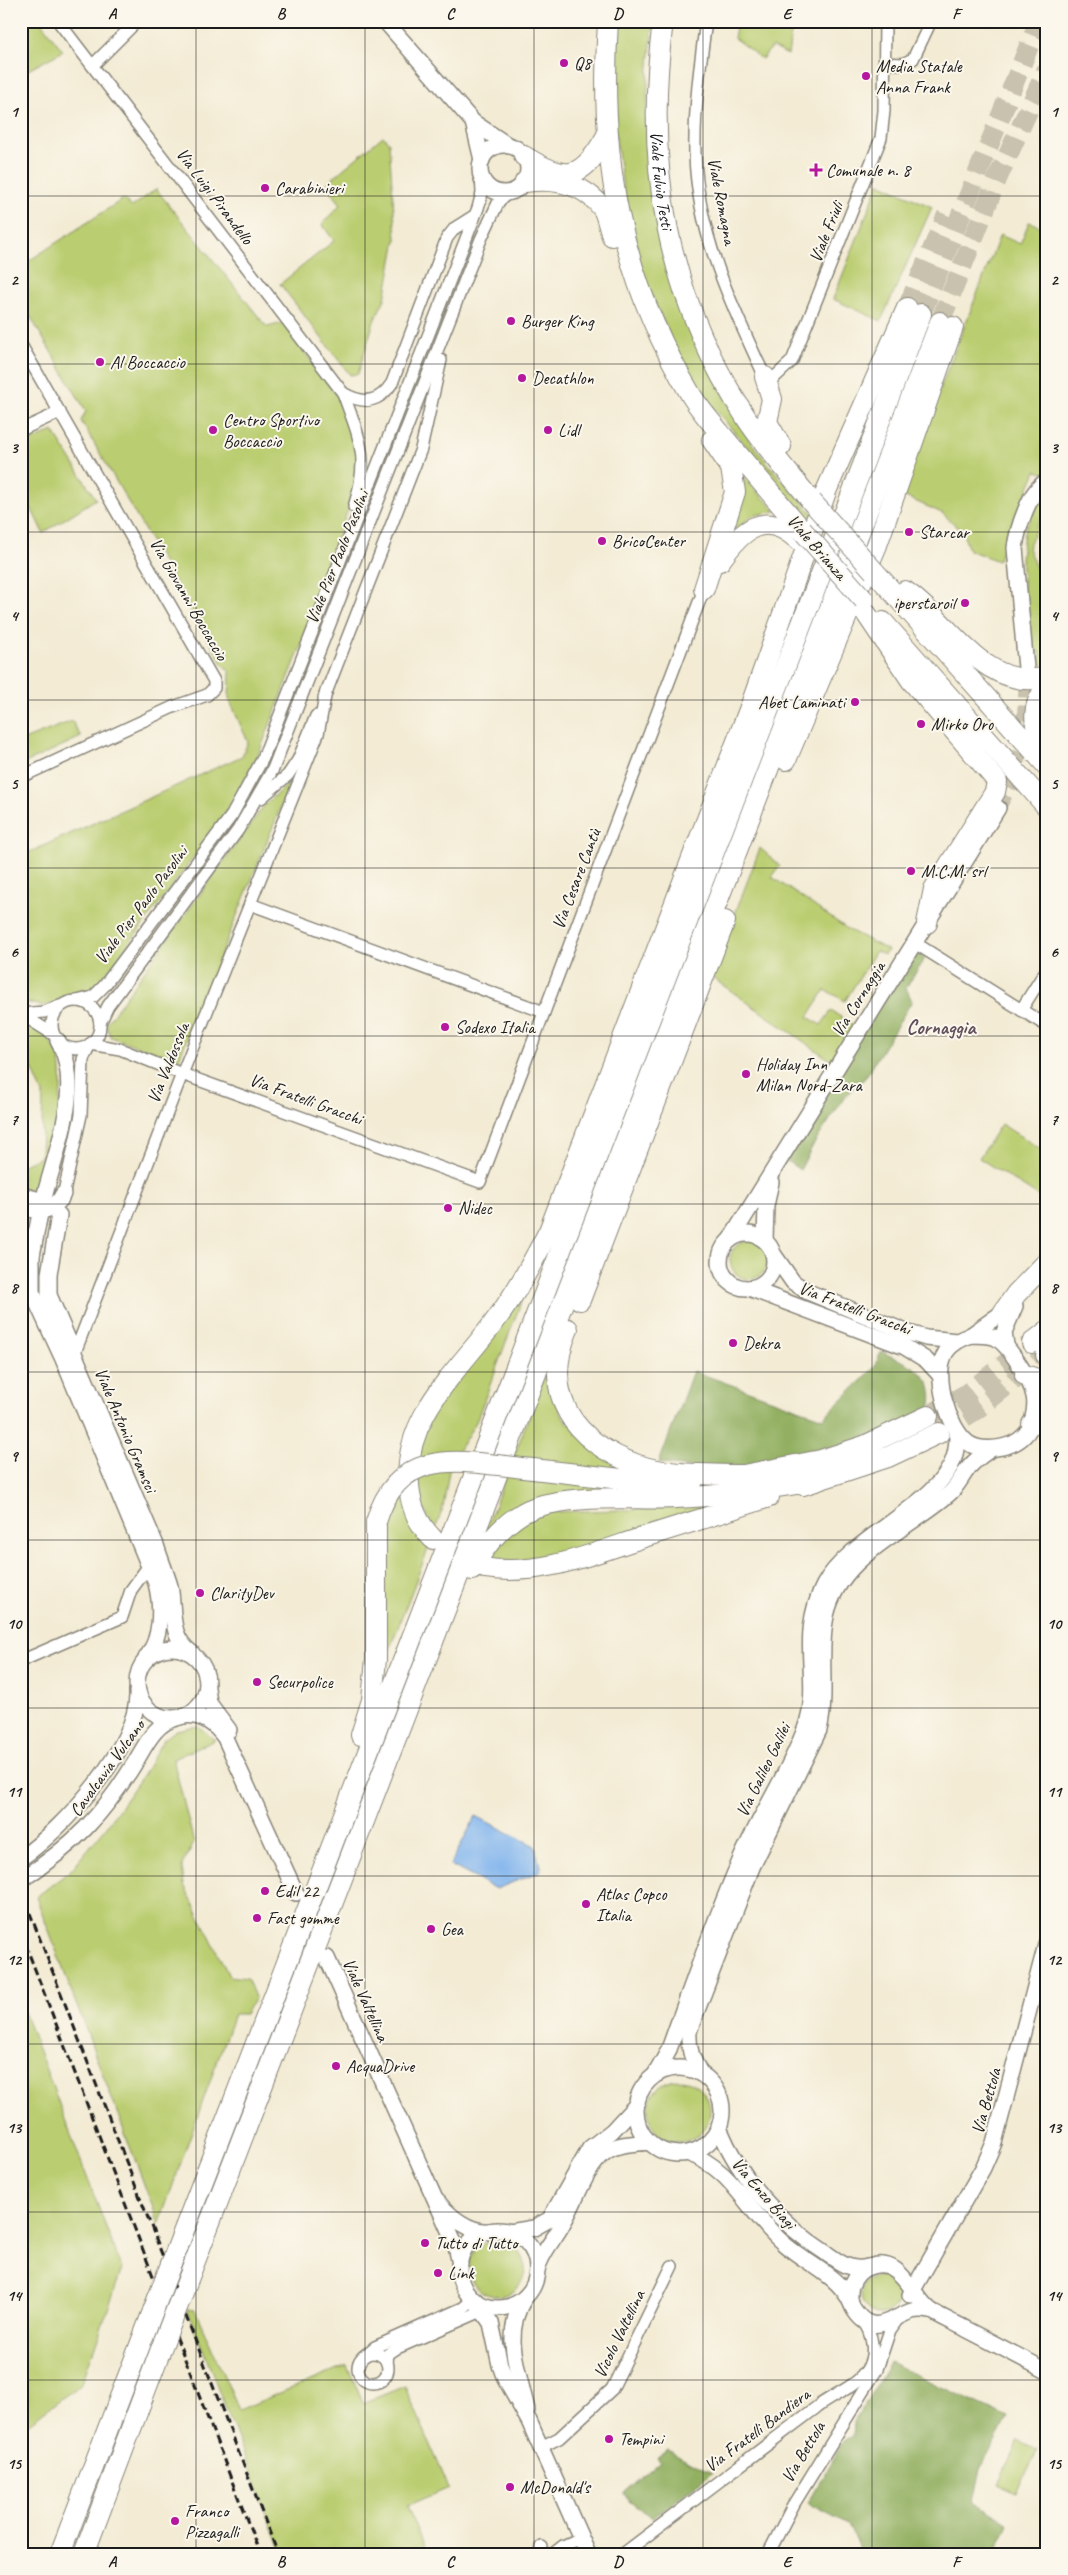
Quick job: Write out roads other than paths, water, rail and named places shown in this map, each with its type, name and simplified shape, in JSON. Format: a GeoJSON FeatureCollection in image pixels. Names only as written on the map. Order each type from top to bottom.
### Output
{"type":"FeatureCollection","features":[{"type":"Feature","properties":{"kind":"highway"},"geometry":{"type":"LineString","coordinates":[[608,21],[604,74],[606,137],[618,214],[629,260]]}},
{"type":"Feature","properties":{"kind":"highway","name":"Viale Fulvio Testi"},"geometry":{"type":"LineString","coordinates":[[663,21],[655,92],[659,173],[665,219],[676,264],[701,334]]}},
{"type":"Feature","properties":{"kind":"highway"},"geometry":{"type":"LineString","coordinates":[[516,151],[552,173],[565,174],[578,171],[594,157],[606,137]]}},
{"type":"Feature","properties":{"kind":"highway"},"geometry":{"type":"LineString","coordinates":[[524,182],[552,180],[574,185],[592,198],[604,210],[617,252],[629,260]]}},
{"type":"Feature","properties":{"kind":"highway","name":"Viale Brianza"},"geometry":{"type":"LineString","coordinates":[[629,260],[650,316],[692,396],[800,535],[840,573],[862,603],[1047,807]]}},
{"type":"Feature","properties":{"kind":"highway"},"geometry":{"type":"LineString","coordinates":[[60,2554],[342,1818],[914,311],[827,489],[752,702],[549,1232],[519,1287],[438,1393],[422,1418],[414,1437],[408,1469],[409,1494],[416,1517],[424,1530],[433,1539]]}},
{"type":"Feature","properties":{"kind":"highway"},"geometry":{"type":"LineString","coordinates":[[84,2554],[164,2341],[946,324],[876,545],[783,766],[608,1232],[561,1346],[557,1380],[562,1403],[572,1420],[605,1450],[639,1465],[682,1473],[741,1475]]}},
{"type":"Feature","properties":{"kind":"highway","name":"Viale Brianza"},"geometry":{"type":"LineString","coordinates":[[701,334],[717,368],[748,421],[812,502],[1047,766]]}},
{"type":"Feature","properties":{"kind":"highway"},"geometry":{"type":"LineString","coordinates":[[765,377],[771,394],[767,420],[768,426],[791,461],[812,502]]}},
{"type":"Feature","properties":{"kind":"highway"},"geometry":{"type":"LineString","coordinates":[[692,396],[694,414],[731,468],[735,480],[733,503],[704,589]]}},
{"type":"Feature","properties":{"kind":"highway"},"geometry":{"type":"LineString","coordinates":[[704,589],[726,552],[742,532],[749,528],[772,525],[800,535]]}},
{"type":"Feature","properties":{"kind":"highway"},"geometry":{"type":"LineString","coordinates":[[874,571],[917,599],[961,644],[991,666],[1020,680],[1047,677]]}},
{"type":"Feature","properties":{"kind":"highway"},"geometry":{"type":"LineString","coordinates":[[862,603],[905,672],[996,781],[995,792],[934,889],[927,923]]}},
{"type":"Feature","properties":{"kind":"highway"},"geometry":{"type":"LineString","coordinates":[[1047,687],[1038,698],[1035,713],[1036,732],[1047,756]]}},
{"type":"Feature","properties":{"kind":"highway"},"geometry":{"type":"LineString","coordinates":[[1011,1306],[1016,1294],[1047,1262]]}},
{"type":"Feature","properties":{"kind":"highway"},"geometry":{"type":"LineString","coordinates":[[1025,1376],[1047,1382]]}},
{"type":"Feature","properties":{"kind":"highway"},"geometry":{"type":"LineString","coordinates":[[1032,1424],[1047,1407]]}},
{"type":"Feature","properties":{"kind":"highway"},"geometry":{"type":"LineString","coordinates":[[342,1818],[344,1788],[372,1700],[376,1660],[376,1522],[382,1501],[390,1488],[412,1469],[428,1463],[459,1462],[665,1484],[699,1484],[821,1460],[864,1446],[928,1416]]}},
{"type":"Feature","properties":{"kind":"highway"},"geometry":{"type":"LineString","coordinates":[[484,1568],[502,1571],[534,1570],[575,1559],[888,1457],[948,1433]]}},
{"type":"Feature","properties":{"kind":"highway"},"geometry":{"type":"LineString","coordinates":[[355,1850],[382,1808],[473,1568],[487,1544],[520,1515],[534,1507],[576,1500],[708,1496],[816,1481]]}},
{"type":"Feature","properties":{"kind":"main road"},"geometry":{"type":"LineString","coordinates":[[385,21],[474,122],[516,151],[528,164],[524,182],[518,189],[508,193],[491,189],[481,167],[474,122]]}},
{"type":"Feature","properties":{"kind":"main road"},"geometry":{"type":"LineString","coordinates":[[481,167],[493,148],[516,151]]}},
{"type":"Feature","properties":{"kind":"main road"},"geometry":{"type":"LineString","coordinates":[[1026,668],[1015,548],[1018,530],[1032,495],[1037,488],[1047,482]]}},
{"type":"Feature","properties":{"kind":"main road","name":"Via Cornaggia"},"geometry":{"type":"LineString","coordinates":[[730,1240],[998,808]]}},
{"type":"Feature","properties":{"kind":"main road"},"geometry":{"type":"LineString","coordinates":[[56,1037],[68,1062],[66,1112],[38,1205],[57,1204],[63,1194]]}},
{"type":"Feature","properties":{"kind":"main road","name":"Via Cornaggia"},"geometry":{"type":"LineString","coordinates":[[765,1240],[766,1206],[773,1172]]}},
{"type":"Feature","properties":{"kind":"main road","name":"Viale Antonio Gramsci"},"geometry":{"type":"LineString","coordinates":[[31,1259],[38,1205]]}},
{"type":"Feature","properties":{"kind":"main road","name":"Viale Antonio Gramsci"},"geometry":{"type":"LineString","coordinates":[[38,1205],[51,1218],[42,1282],[44,1291],[55,1311],[156,1545],[170,1585],[172,1620],[177,1636],[192,1653]]}},
{"type":"Feature","properties":{"kind":"main road","name":"Viale Antonio Gramsci"},"geometry":{"type":"LineString","coordinates":[[21,1229],[29,1243],[32,1292],[150,1564],[158,1589],[160,1611],[156,1639],[146,1658]]}},
{"type":"Feature","properties":{"kind":"main road"},"geometry":{"type":"LineString","coordinates":[[748,1234],[765,1240],[774,1255],[773,1268],[768,1278],[759,1285],[749,1288],[734,1285],[723,1272],[721,1255],[730,1240],[738,1235],[748,1234]]}},
{"type":"Feature","properties":{"kind":"main road","name":"Via Fratelli Gracchi"},"geometry":{"type":"LineString","coordinates":[[774,1255],[793,1282],[808,1292],[906,1332],[926,1338],[964,1338]]}},
{"type":"Feature","properties":{"kind":"main road"},"geometry":{"type":"LineString","coordinates":[[1011,1306],[1004,1332],[1006,1345],[1034,1395],[1032,1424],[1019,1441],[991,1449],[969,1444],[948,1433],[940,1375],[942,1360],[947,1351],[1011,1306],[1047,1275]]}},
{"type":"Feature","properties":{"kind":"main road","name":"Via Fratelli Gracchi"},"geometry":{"type":"LineString","coordinates":[[749,1288],[905,1347],[926,1360],[940,1375]]}},
{"type":"Feature","properties":{"kind":"main road"},"geometry":{"type":"LineString","coordinates":[[964,1338],[995,1338],[1006,1345]]}},
{"type":"Feature","properties":{"kind":"main road","name":"Via Galileo Galilei"},"geometry":{"type":"LineString","coordinates":[[655,2075],[668,2052],[739,1862],[805,1729],[810,1701],[809,1630],[818,1596],[827,1578],[847,1556],[885,1524],[932,1492],[946,1473],[955,1455],[948,1433]]}},
{"type":"Feature","properties":{"kind":"main road","name":"Via Galileo Galilei"},"geometry":{"type":"LineString","coordinates":[[701,2074],[692,2060],[689,2031],[752,1867],[819,1730],[824,1706],[823,1644],[830,1602],[837,1586],[865,1554],[914,1522],[952,1491],[972,1463],[991,1449]]}},
{"type":"Feature","properties":{"kind":"main road"},"geometry":{"type":"LineString","coordinates":[[168,1647],[181,1648],[192,1653],[205,1668],[209,1703],[233,1735],[248,1762],[298,1890],[226,1738],[206,1720],[196,1716],[163,1717],[152,1712],[142,1701],[137,1690],[138,1672],[146,1658],[156,1651],[168,1647]]}},
{"type":"Feature","properties":{"kind":"main road"},"geometry":{"type":"LineString","coordinates":[[180,1717],[201,1703],[207,1688]]}},
{"type":"Feature","properties":{"kind":"main road","name":"Cavalcavia Vulcano"},"geometry":{"type":"LineString","coordinates":[[21,1858],[51,1834],[87,1795],[127,1734],[136,1714],[137,1690]]}},
{"type":"Feature","properties":{"kind":"main road","name":"Cavalcavia Vulcano"},"geometry":{"type":"LineString","coordinates":[[21,1880],[59,1854],[103,1809],[158,1728],[165,1722],[180,1717]]}},
{"type":"Feature","properties":{"kind":"main road","name":"Via Bettola"},"geometry":{"type":"LineString","coordinates":[[907,2285],[932,2259],[983,2168],[994,2143],[1047,1941]]}},
{"type":"Feature","properties":{"kind":"main road","name":"Viale Valtellina"},"geometry":{"type":"LineString","coordinates":[[327,1958],[457,2249],[460,2264]]}},
{"type":"Feature","properties":{"kind":"main road"},"geometry":{"type":"LineString","coordinates":[[676,2068],[701,2074],[717,2092],[721,2110],[718,2128],[711,2140],[700,2148],[687,2153],[673,2154],[660,2150],[649,2142],[641,2131],[636,2118],[637,2104],[642,2090],[655,2075],[676,2068]]}},
{"type":"Feature","properties":{"kind":"main road"},"geometry":{"type":"LineString","coordinates":[[588,2554],[541,2446],[502,2370],[495,2332],[483,2305],[462,2282],[460,2264],[463,2253],[470,2242],[480,2235],[490,2231],[510,2232],[534,2228],[550,2218],[590,2148],[612,2131],[637,2104]]}},
{"type":"Feature","properties":{"kind":"main road","name":"Via Enzo Biagi"},"geometry":{"type":"LineString","coordinates":[[718,2128],[736,2161],[764,2200],[784,2221],[841,2264],[856,2269],[868,2267]]}},
{"type":"Feature","properties":{"kind":"main road"},"geometry":{"type":"LineString","coordinates":[[529,2421],[512,2345],[517,2313],[529,2293],[544,2254],[563,2223],[589,2173],[600,2158],[607,2151],[620,2145],[649,2142]]}},
{"type":"Feature","properties":{"kind":"main road","name":"Via Enzo Biagi"},"geometry":{"type":"LineString","coordinates":[[687,2153],[704,2159],[718,2169],[776,2237],[836,2282],[846,2292],[856,2311]]}},
{"type":"Feature","properties":{"kind":"main road","name":"Viale Valtellina"},"geometry":{"type":"LineString","coordinates":[[432,2194],[444,2210],[461,2222],[477,2230],[490,2231]]}},
{"type":"Feature","properties":{"kind":"main road"},"geometry":{"type":"LineString","coordinates":[[510,2232],[522,2238],[532,2249],[537,2274]]}},
{"type":"Feature","properties":{"kind":"main road","name":"Via Bettola"},"geometry":{"type":"LineString","coordinates":[[907,2285],[911,2273],[932,2259]]}},
{"type":"Feature","properties":{"kind":"main road"},"geometry":{"type":"LineString","coordinates":[[931,2311],[915,2310],[889,2323],[878,2324],[856,2311],[850,2295],[852,2283],[868,2267],[884,2265],[907,2285],[931,2311],[1047,2371]]}},
{"type":"Feature","properties":{"kind":"main road"},"geometry":{"type":"LineString","coordinates":[[899,2317],[907,2307],[907,2285]]}},
{"type":"Feature","properties":{"kind":"main road"},"geometry":{"type":"LineString","coordinates":[[483,2305],[512,2305],[529,2293]]}},
{"type":"Feature","properties":{"kind":"street","name":"Via Luigi Pirandello"},"geometry":{"type":"LineString","coordinates":[[58,21],[343,393]]}},
{"type":"Feature","properties":{"kind":"street"},"geometry":{"type":"LineString","coordinates":[[93,65],[137,21]]}},
{"type":"Feature","properties":{"kind":"street","name":"Viale Romagna"},"geometry":{"type":"LineString","coordinates":[[706,21],[697,86],[695,155],[706,228],[729,301],[765,377]]}},
{"type":"Feature","properties":{"kind":"street","name":"Viale Friuli"},"geometry":{"type":"LineString","coordinates":[[765,377],[775,377],[792,361],[881,138],[884,111],[885,21]]}},
{"type":"Feature","properties":{"kind":"street"},"geometry":{"type":"LineString","coordinates":[[885,63],[902,64],[913,59],[930,21]]}},
{"type":"Feature","properties":{"kind":"street","name":"Viale Pier Paolo Pasolini"},"geometry":{"type":"LineString","coordinates":[[77,1001],[93,997],[104,986],[232,815],[263,758],[474,216],[482,193],[481,167]]}},
{"type":"Feature","properties":{"kind":"street","name":"Viale Pier Paolo Pasolini"},"geometry":{"type":"LineString","coordinates":[[100,1026],[108,1006],[254,804],[273,769],[493,214],[499,201],[508,193]]}},
{"type":"Feature","properties":{"kind":"street"},"geometry":{"type":"LineString","coordinates":[[343,393],[362,401],[384,395],[392,383],[447,238],[455,228],[474,216]]}},
{"type":"Feature","properties":{"kind":"street","name":"Viale Pier Paolo Pasolini"},"geometry":{"type":"LineString","coordinates":[[254,804],[288,775],[298,760],[326,692],[421,449],[450,322]]}},
{"type":"Feature","properties":{"kind":"street","name":"Via Giovanni Boccaccio"},"geometry":{"type":"LineString","coordinates":[[21,345],[214,681],[214,688],[207,695],[174,707],[21,777]]}},
{"type":"Feature","properties":{"kind":"street","name":"Viale Pier Paolo Pasolini"},"geometry":{"type":"LineString","coordinates":[[335,574],[331,563],[350,518],[362,481],[362,449],[343,393]]}},
{"type":"Feature","properties":{"kind":"street"},"geometry":{"type":"LineString","coordinates":[[21,430],[60,412]]}},
{"type":"Feature","properties":{"kind":"street","name":"Via Cesare Cantù"},"geometry":{"type":"LineString","coordinates":[[480,1182],[704,589]]}},
{"type":"Feature","properties":{"kind":"street","name":"Viale Pier Paolo Pasolini"},"geometry":{"type":"LineString","coordinates":[[298,784],[318,734],[326,692]]}},
{"type":"Feature","properties":{"kind":"street","name":"Via Valdossola"},"geometry":{"type":"LineString","coordinates":[[74,1355],[182,1074],[298,784]]}},
{"type":"Feature","properties":{"kind":"street"},"geometry":{"type":"LineString","coordinates":[[250,904],[544,1012]]}},
{"type":"Feature","properties":{"kind":"street"},"geometry":{"type":"LineString","coordinates":[[915,943],[1047,1026]]}},
{"type":"Feature","properties":{"kind":"street"},"geometry":{"type":"LineString","coordinates":[[1021,1010],[1047,969]]}},
{"type":"Feature","properties":{"kind":"street"},"geometry":{"type":"LineString","coordinates":[[77,1001],[93,1008],[100,1026],[96,1038],[90,1044],[82,1048],[73,1049],[21,1014],[44,1012],[77,1001]]}},
{"type":"Feature","properties":{"kind":"street"},"geometry":{"type":"LineString","coordinates":[[56,1037],[53,1018],[62,1006]]}},
{"type":"Feature","properties":{"kind":"street","name":"Via Fratelli Gracchi"},"geometry":{"type":"LineString","coordinates":[[100,1026],[108,1040],[120,1049]]}},
{"type":"Feature","properties":{"kind":"street"},"geometry":{"type":"LineString","coordinates":[[63,1194],[81,1115],[83,1059],[90,1044]]}},
{"type":"Feature","properties":{"kind":"street","name":"Via Fratelli Gracchi"},"geometry":{"type":"LineString","coordinates":[[90,1044],[120,1049],[182,1074],[480,1182]]}},
{"type":"Feature","properties":{"kind":"street"},"geometry":{"type":"LineString","coordinates":[[21,1661],[122,1617],[131,1590],[150,1564]]}},
{"type":"Feature","properties":{"kind":"street","name":"Vicolo Valtellina"},"geometry":{"type":"LineString","coordinates":[[541,2446],[560,2438],[612,2390],[672,2266]]}},
{"type":"Feature","properties":{"kind":"street"},"geometry":{"type":"LineString","coordinates":[[483,2305],[388,2354],[387,2372],[382,2380],[368,2382],[358,2371],[363,2357],[375,2347],[464,2308],[483,2305]]}},
{"type":"Feature","properties":{"kind":"street","name":"Via Fratelli Bandiera"},"geometry":{"type":"LineString","coordinates":[[623,2554],[826,2400],[862,2377],[871,2362],[873,2348],[868,2329],[856,2311]]}},
{"type":"Feature","properties":{"kind":"street","name":"Via Bettola"},"geometry":{"type":"LineString","coordinates":[[768,2554],[799,2495],[876,2370],[890,2330],[899,2317]]}},
{"type":"Feature","properties":{"kind":"street"},"geometry":{"type":"LineString","coordinates":[[363,2357],[377,2354],[387,2363]]}},
{"type":"Feature","properties":{"kind":"street"},"geometry":{"type":"LineString","coordinates":[[553,2554],[563,2546],[581,2538]]}},
{"type":"Feature","properties":{"kind":"water"},"geometry":{"type":"Polygon","coordinates":[[[476,1816],[535,1846],[541,1871],[496,1889],[450,1865],[476,1816]]]}},
{"type":"Feature","properties":{"kind":"tunnel"},"geometry":{"type":"LineString","coordinates":[[921,314],[1039,21]]}},
{"type":"Feature","properties":{"kind":"tunnel"},"geometry":{"type":"LineString","coordinates":[[940,322],[998,177],[1047,69]]}},
{"type":"Feature","properties":{"kind":"tunnel"},"geometry":{"type":"LineString","coordinates":[[907,308],[947,215]]}},
{"type":"Feature","properties":{"kind":"tunnel"},"geometry":{"type":"LineString","coordinates":[[998,808],[1013,776],[1018,759],[1024,723],[1026,669]]}},
{"type":"Feature","properties":{"kind":"tunnel"},"geometry":{"type":"LineString","coordinates":[[928,1416],[966,1394],[1032,1343]]}},
{"type":"Feature","properties":{"kind":"tunnel"},"geometry":{"type":"LineString","coordinates":[[939,1433],[976,1410],[1046,1355]]}},
{"type":"Feature","properties":{"kind":"railway"},"geometry":{"type":"LineString","coordinates":[[21,1890],[278,2554]]}},
{"type":"Feature","properties":{"kind":"railway"},"geometry":{"type":"LineString","coordinates":[[21,1933],[260,2554]]}},
{"type":"Feature","properties":{"kind":"place","name":"Q8"},"geometry":{"type":"Point","coordinates":[564,63]}},
{"type":"Feature","properties":{"kind":"place","name":"Media Statale Anna Frank"},"geometry":{"type":"Point","coordinates":[866,76]}},
{"type":"Feature","properties":{"kind":"place","name":"Comunale n. 8"},"geometry":{"type":"Point","coordinates":[816,170]}},
{"type":"Feature","properties":{"kind":"place","name":"Carabinieri"},"geometry":{"type":"Point","coordinates":[265,188]}},
{"type":"Feature","properties":{"kind":"place","name":"Burger King"},"geometry":{"type":"Point","coordinates":[511,321]}},
{"type":"Feature","properties":{"kind":"place","name":"Al Boccaccio"},"geometry":{"type":"Point","coordinates":[100,362]}},
{"type":"Feature","properties":{"kind":"place","name":"Decathlon"},"geometry":{"type":"Point","coordinates":[522,378]}},
{"type":"Feature","properties":{"kind":"place","name":"Centro Sportivo Boccaccio"},"geometry":{"type":"Point","coordinates":[213,430]}},
{"type":"Feature","properties":{"kind":"place","name":"Lidl"},"geometry":{"type":"Point","coordinates":[548,430]}},
{"type":"Feature","properties":{"kind":"place","name":"Starcar"},"geometry":{"type":"Point","coordinates":[909,532]}},
{"type":"Feature","properties":{"kind":"place","name":"BricoCenter"},"geometry":{"type":"Point","coordinates":[602,541]}},
{"type":"Feature","properties":{"kind":"place","name":"iperstaroil"},"geometry":{"type":"Point","coordinates":[965,603]}},
{"type":"Feature","properties":{"kind":"place","name":"Abet Laminati"},"geometry":{"type":"Point","coordinates":[855,702]}},
{"type":"Feature","properties":{"kind":"place","name":"Mirko Oro"},"geometry":{"type":"Point","coordinates":[921,724]}},
{"type":"Feature","properties":{"kind":"place","name":"M.C.M. srl"},"geometry":{"type":"Point","coordinates":[911,871]}},
{"type":"Feature","properties":{"kind":"place","name":"Sodexo Italia"},"geometry":{"type":"Point","coordinates":[445,1027]}},
{"type":"Feature","properties":{"kind":"place","name":"Holiday Inn Milan Nord-Zara"},"geometry":{"type":"Point","coordinates":[746,1074]}},
{"type":"Feature","properties":{"kind":"place","name":"Nidec"},"geometry":{"type":"Point","coordinates":[448,1208]}},
{"type":"Feature","properties":{"kind":"place","name":"Dekra"},"geometry":{"type":"Point","coordinates":[733,1343]}},
{"type":"Feature","properties":{"kind":"place","name":"ClarityDev"},"geometry":{"type":"Point","coordinates":[200,1593]}},
{"type":"Feature","properties":{"kind":"place","name":"Securpolice"},"geometry":{"type":"Point","coordinates":[257,1682]}},
{"type":"Feature","properties":{"kind":"place","name":"Edil 22"},"geometry":{"type":"Point","coordinates":[265,1891]}},
{"type":"Feature","properties":{"kind":"place","name":"Atlas Copco Italia"},"geometry":{"type":"Point","coordinates":[586,1904]}},
{"type":"Feature","properties":{"kind":"place","name":"Fast gomme"},"geometry":{"type":"Point","coordinates":[257,1918]}},
{"type":"Feature","properties":{"kind":"place","name":"Gea"},"geometry":{"type":"Point","coordinates":[431,1929]}},
{"type":"Feature","properties":{"kind":"place","name":"AcquaDrive"},"geometry":{"type":"Point","coordinates":[336,2066]}},
{"type":"Feature","properties":{"kind":"place","name":"Tutto di Tutto"},"geometry":{"type":"Point","coordinates":[425,2243]}},
{"type":"Feature","properties":{"kind":"place","name":"Link"},"geometry":{"type":"Point","coordinates":[438,2273]}},
{"type":"Feature","properties":{"kind":"place","name":"Tempini"},"geometry":{"type":"Point","coordinates":[609,2439]}},
{"type":"Feature","properties":{"kind":"place","name":"McDonald's"},"geometry":{"type":"Point","coordinates":[510,2487]}},
{"type":"Feature","properties":{"kind":"place","name":"Franco Pizzagalli"},"geometry":{"type":"Point","coordinates":[175,2521]}},
{"type":"Feature","properties":{"kind":"district","name":"Cornaggia"},"geometry":{"type":"Point","coordinates":[941,1027]}}]}
